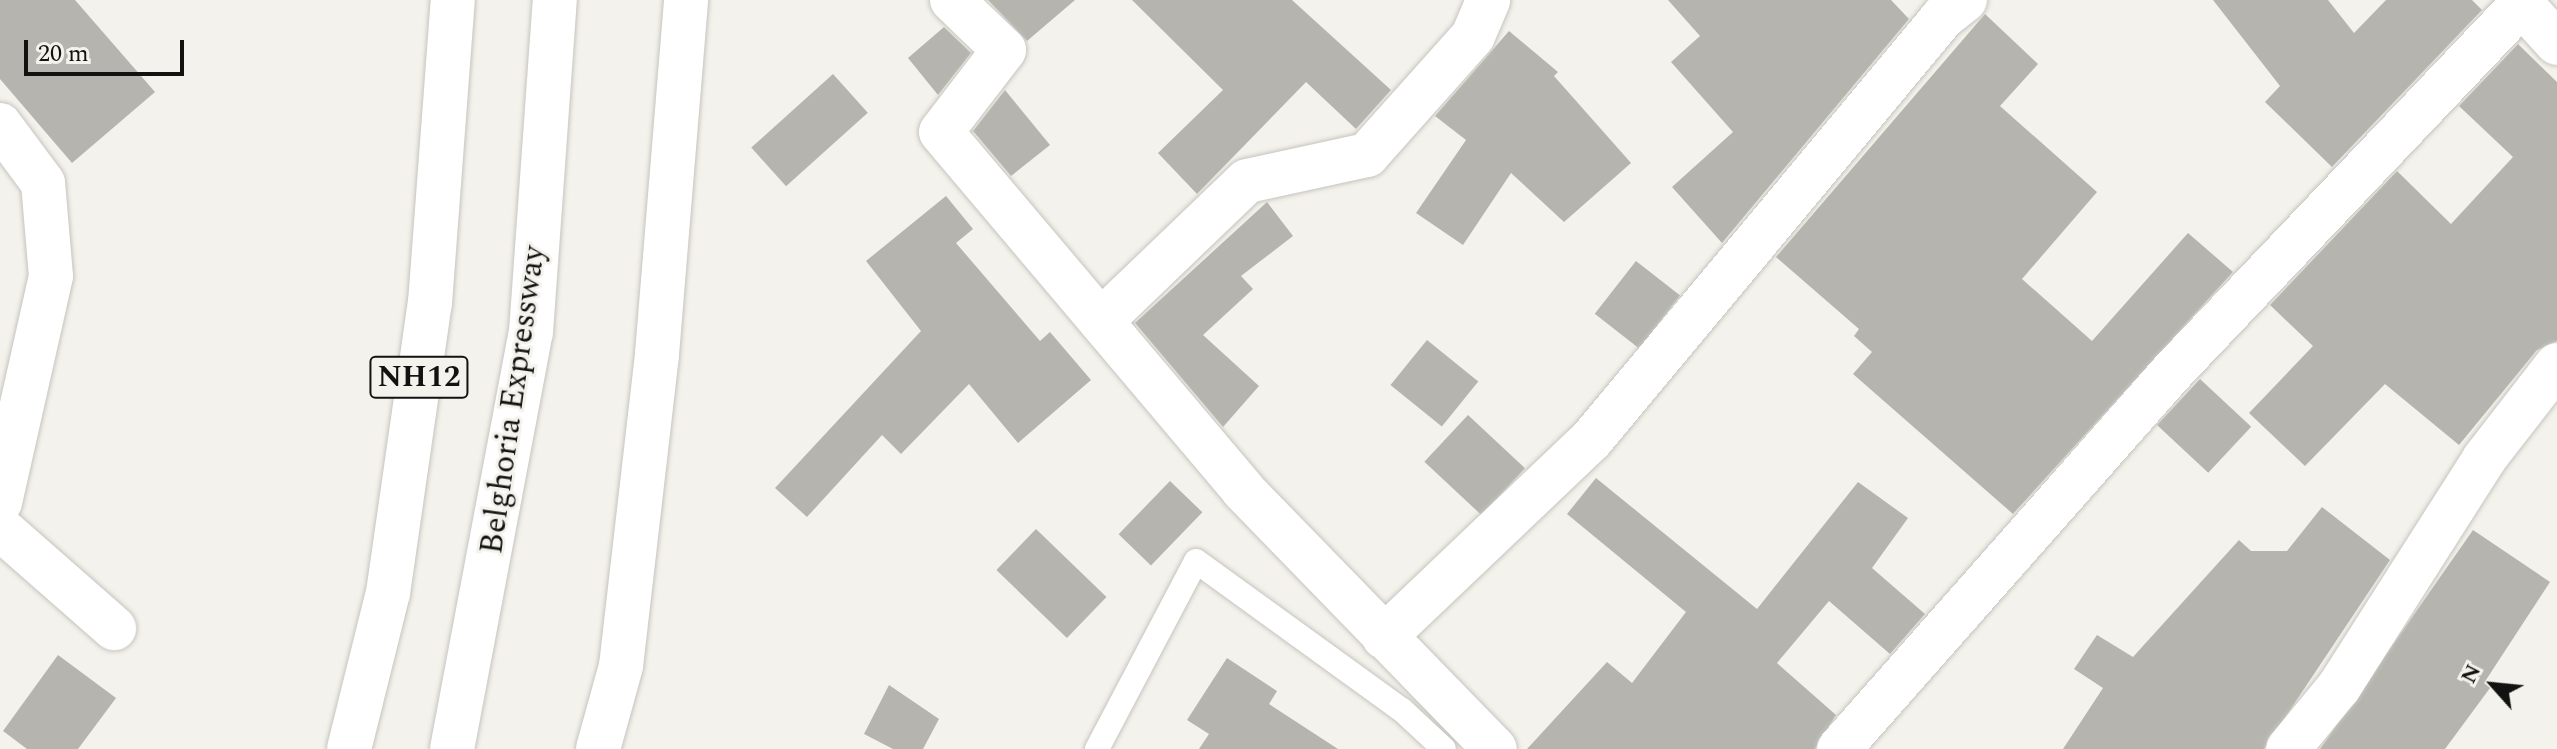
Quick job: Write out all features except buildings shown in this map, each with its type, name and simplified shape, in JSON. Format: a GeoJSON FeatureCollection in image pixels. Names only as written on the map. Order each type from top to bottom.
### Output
{"type":"FeatureCollection","features":[{"type":"Feature","properties":{"kind":"main road","name":"NH12"},"geometry":{"type":"LineString","coordinates":[[349,749],[388,593],[430,303],[453,0]]}},
{"type":"Feature","properties":{"kind":"main road","name":"Belghoria Expressway"},"geometry":{"type":"LineString","coordinates":[[452,749],[531,332],[555,0]]}},
{"type":"Feature","properties":{"kind":"main road"},"geometry":{"type":"LineString","coordinates":[[598,749],[621,666],[657,354],[686,0]]}},
{"type":"Feature","properties":{"kind":"main road"},"geometry":{"type":"LineString","coordinates":[[952,0],[1004,50],[941,132],[1243,490],[1495,749]]}},
{"type":"Feature","properties":{"kind":"main road"},"geometry":{"type":"LineString","coordinates":[[1101,321],[1247,181],[1367,155],[1473,36],[1488,0]]}},
{"type":"Feature","properties":{"kind":"main road"},"geometry":{"type":"LineString","coordinates":[[1384,637],[1591,440],[1943,17],[1965,0]]}},
{"type":"Feature","properties":{"kind":"main road"},"geometry":{"type":"LineString","coordinates":[[1839,749],[2172,372],[2520,2],[2557,43]]}},
{"type":"Feature","properties":{"kind":"main road"},"geometry":{"type":"LineString","coordinates":[[0,125],[43,183],[51,276],[0,502]]}},
{"type":"Feature","properties":{"kind":"main road"},"geometry":{"type":"LineString","coordinates":[[2288,749],[2339,687],[2484,459],[2557,365]]}},
{"type":"Feature","properties":{"kind":"main road"},"geometry":{"type":"LineString","coordinates":[[0,528],[114,628]]}},
{"type":"Feature","properties":{"kind":"lane"},"geometry":{"type":"LineString","coordinates":[[1097,749],[1196,561],[1402,710],[1444,749]]}}]}
